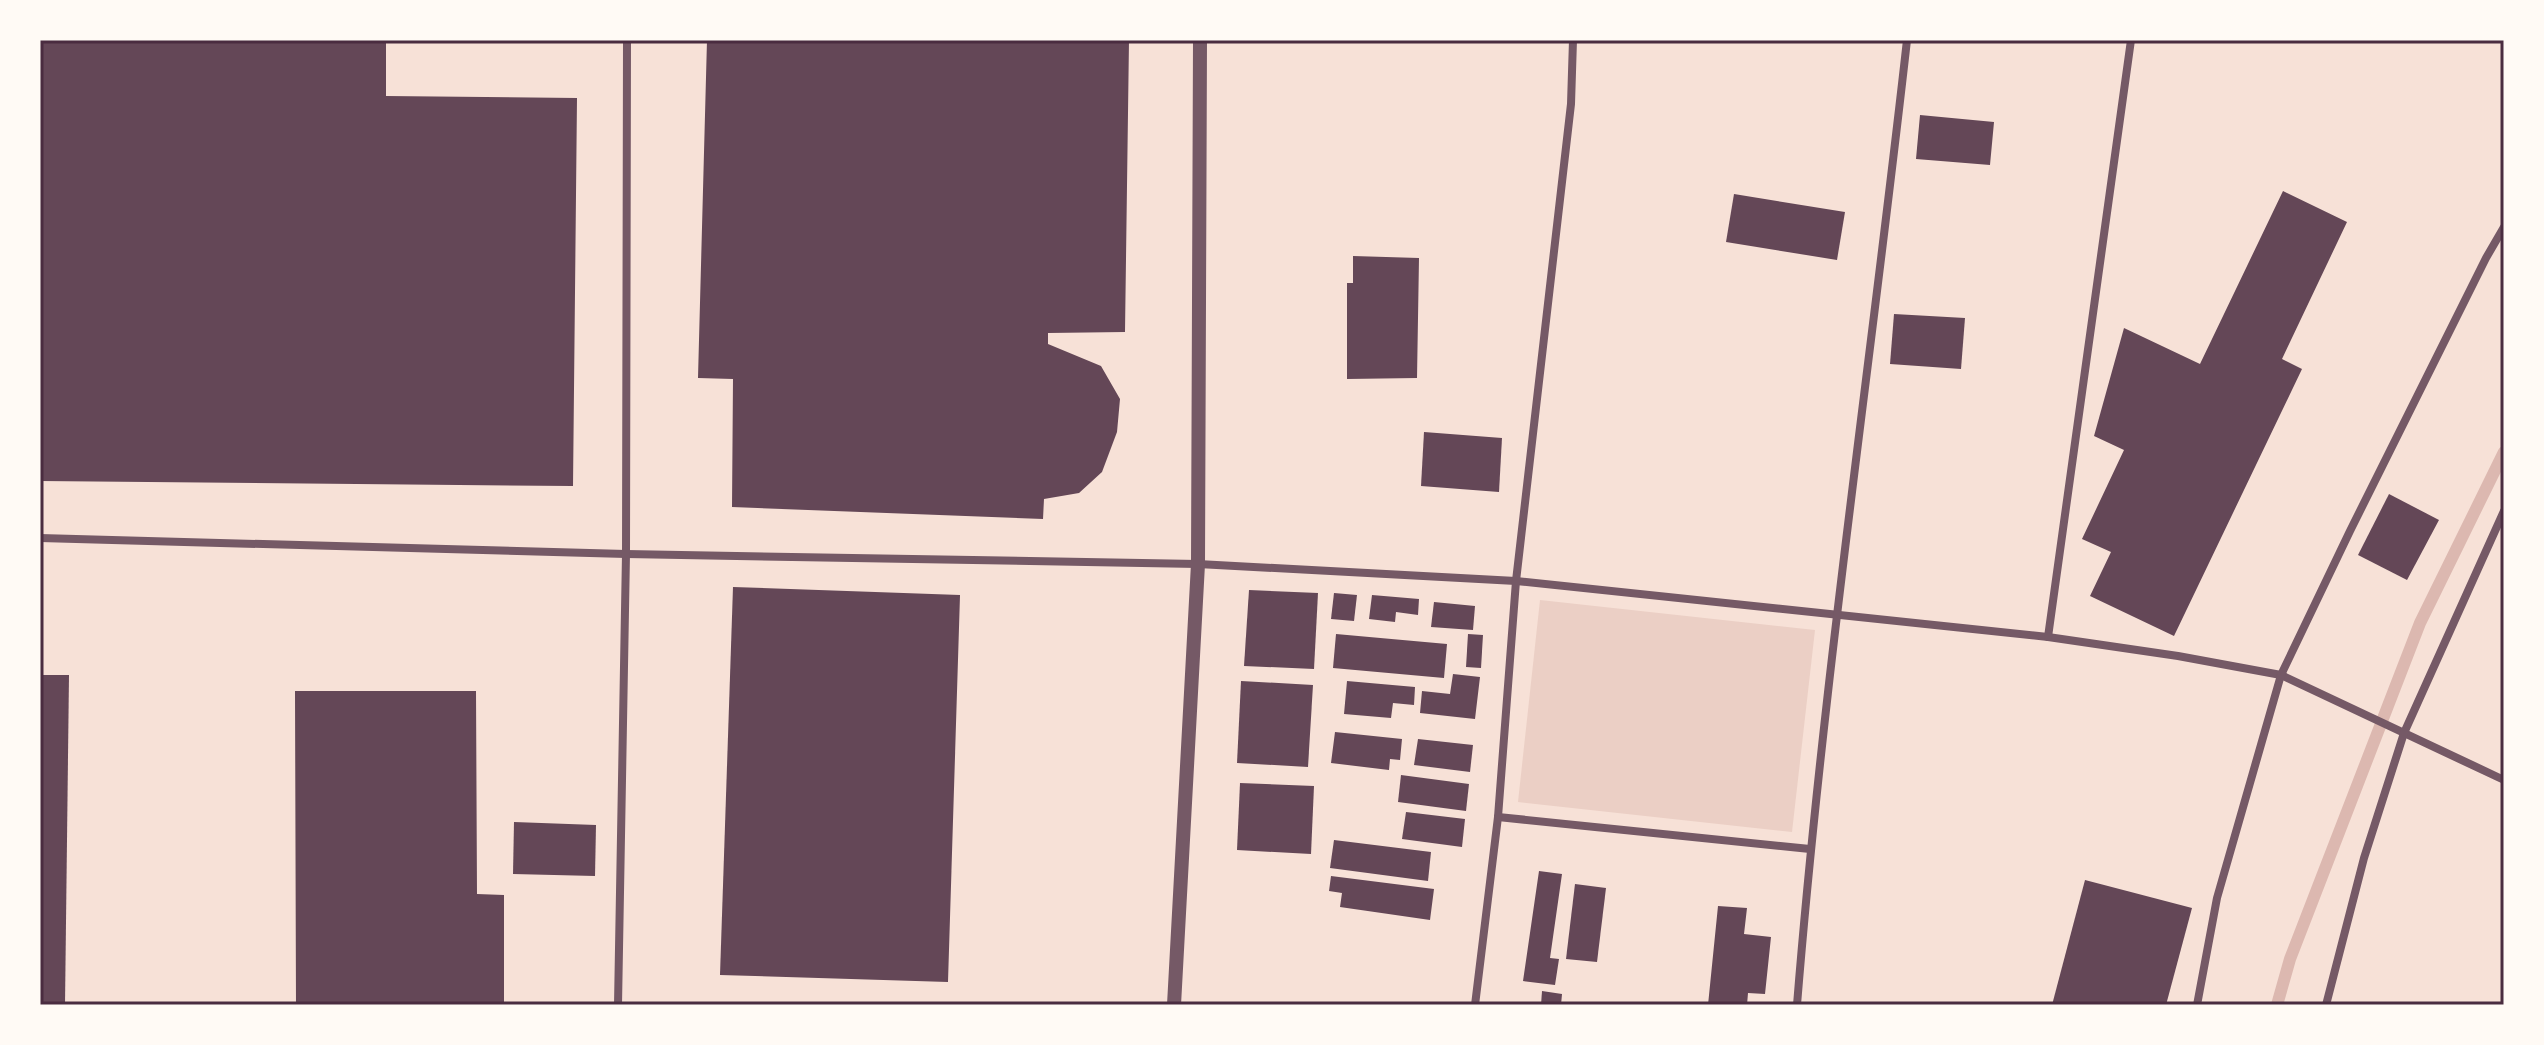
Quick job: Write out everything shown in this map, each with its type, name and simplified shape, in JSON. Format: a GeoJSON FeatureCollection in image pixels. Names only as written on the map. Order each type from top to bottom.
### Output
{"type":"FeatureCollection","features":[{"type":"Feature","properties":{"kind":"street"},"geometry":{"type":"LineString","coordinates":[[618,1005],[626,554],[627,40]]}},
{"type":"Feature","properties":{"kind":"street"},"geometry":{"type":"LineString","coordinates":[[1174,1005],[1198,564],[1200,40]]}},
{"type":"Feature","properties":{"kind":"street"},"geometry":{"type":"LineString","coordinates":[[1475,1005],[1498,817],[1516,581],[1571,104],[1573,40]]}},
{"type":"Feature","properties":{"kind":"street"},"geometry":{"type":"LineString","coordinates":[[1797,1005],[1810,849],[1836,615],[1907,40]]}},
{"type":"Feature","properties":{"kind":"street"},"geometry":{"type":"LineString","coordinates":[[2048,637],[2131,40]]}},
{"type":"Feature","properties":{"kind":"street"},"geometry":{"type":"LineString","coordinates":[[2197,1005],[2217,898],[2281,675],[2504,227]]}},
{"type":"Feature","properties":{"kind":"street"},"geometry":{"type":"LineString","coordinates":[[2326,1005],[2364,858],[2404,733],[2504,511]]}},
{"type":"Feature","properties":{"kind":"street"},"geometry":{"type":"LineString","coordinates":[[40,538],[626,554],[1198,564],[1516,581],[2048,637],[2281,675],[2504,780]]}},
{"type":"Feature","properties":{"kind":"street"},"geometry":{"type":"LineString","coordinates":[[1498,817],[1810,849]]}},
{"type":"Feature","properties":{"kind":"shaded area"},"geometry":{"type":"Polygon","coordinates":[[[1540,600],[1815,630],[1792,832],[1518,802],[1540,600]]]}},
{"type":"Feature","properties":{"kind":"building"},"geometry":{"type":"Polygon","coordinates":[[[40,40],[386,40],[386,96],[577,98],[573,486],[40,481],[40,40]]]}},
{"type":"Feature","properties":{"kind":"building"},"geometry":{"type":"Polygon","coordinates":[[[707,40],[1129,40],[1125,332],[1048,333],[1048,344],[1101,366],[1120,399],[1117,432],[1102,472],[1079,493],[1044,499],[1043,519],[732,507],[733,379],[698,378],[707,40]]]}},
{"type":"Feature","properties":{"kind":"building"},"geometry":{"type":"Polygon","coordinates":[[[1920,115],[1994,122],[1990,165],[1916,159],[1920,115]]]}},
{"type":"Feature","properties":{"kind":"building"},"geometry":{"type":"Polygon","coordinates":[[[2283,191],[2347,222],[2282,359],[2302,369],[2174,636],[2090,596],[2111,552],[2082,539],[2124,450],[2094,436],[2124,328],[2200,364],[2283,191]]]}},
{"type":"Feature","properties":{"kind":"building"},"geometry":{"type":"Polygon","coordinates":[[[1734,194],[1845,212],[1837,260],[1726,242],[1734,194]]]}},
{"type":"Feature","properties":{"kind":"building"},"geometry":{"type":"Polygon","coordinates":[[[1353,256],[1419,258],[1417,378],[1347,379],[1347,283],[1353,283],[1353,256]]]}},
{"type":"Feature","properties":{"kind":"building"},"geometry":{"type":"Polygon","coordinates":[[[1894,314],[1965,318],[1961,369],[1890,364],[1894,314]]]}},
{"type":"Feature","properties":{"kind":"building"},"geometry":{"type":"Polygon","coordinates":[[[1424,432],[1502,438],[1499,492],[1421,486],[1424,432]]]}},
{"type":"Feature","properties":{"kind":"building"},"geometry":{"type":"Polygon","coordinates":[[[2389,494],[2439,520],[2407,580],[2358,555],[2389,494]]]}},
{"type":"Feature","properties":{"kind":"building"},"geometry":{"type":"Polygon","coordinates":[[[733,587],[960,595],[948,982],[720,975],[733,587]]]}},
{"type":"Feature","properties":{"kind":"building"},"geometry":{"type":"Polygon","coordinates":[[[1249,590],[1318,593],[1314,669],[1244,666],[1249,590]]]}},
{"type":"Feature","properties":{"kind":"building"},"geometry":{"type":"Polygon","coordinates":[[[1334,593],[1357,595],[1354,621],[1331,619],[1334,593]]]}},
{"type":"Feature","properties":{"kind":"building"},"geometry":{"type":"Polygon","coordinates":[[[1372,595],[1419,599],[1418,615],[1396,612],[1395,622],[1369,619],[1372,595]]]}},
{"type":"Feature","properties":{"kind":"building"},"geometry":{"type":"Polygon","coordinates":[[[1434,602],[1475,606],[1473,630],[1431,627],[1434,602]]]}},
{"type":"Feature","properties":{"kind":"building"},"geometry":{"type":"Polygon","coordinates":[[[1336,634],[1447,644],[1444,678],[1333,668],[1336,634]]]}},
{"type":"Feature","properties":{"kind":"building"},"geometry":{"type":"Polygon","coordinates":[[[1468,634],[1483,635],[1481,668],[1466,667],[1468,634]]]}},
{"type":"Feature","properties":{"kind":"building"},"geometry":{"type":"Polygon","coordinates":[[[1453,674],[1480,677],[1475,719],[1420,713],[1422,691],[1450,694],[1453,674]]]}},
{"type":"Feature","properties":{"kind":"building"},"geometry":{"type":"Polygon","coordinates":[[[40,675],[69,675],[65,1005],[40,1005],[40,675]]]}},
{"type":"Feature","properties":{"kind":"building"},"geometry":{"type":"Polygon","coordinates":[[[1241,681],[1313,685],[1308,767],[1237,763],[1241,681]]]}},
{"type":"Feature","properties":{"kind":"building"},"geometry":{"type":"Polygon","coordinates":[[[1347,681],[1415,687],[1414,705],[1393,703],[1391,718],[1344,714],[1347,681]]]}},
{"type":"Feature","properties":{"kind":"building"},"geometry":{"type":"Polygon","coordinates":[[[295,691],[476,691],[477,894],[504,895],[504,1005],[296,1005],[295,691]]]}},
{"type":"Feature","properties":{"kind":"building"},"geometry":{"type":"Polygon","coordinates":[[[1335,732],[1402,739],[1400,760],[1390,759],[1389,770],[1331,763],[1335,732]]]}},
{"type":"Feature","properties":{"kind":"building"},"geometry":{"type":"Polygon","coordinates":[[[1418,739],[1473,745],[1470,772],[1414,765],[1418,739]]]}},
{"type":"Feature","properties":{"kind":"building"},"geometry":{"type":"Polygon","coordinates":[[[1401,775],[1469,784],[1466,811],[1398,802],[1401,775]]]}},
{"type":"Feature","properties":{"kind":"building"},"geometry":{"type":"Polygon","coordinates":[[[1240,783],[1314,786],[1311,854],[1237,850],[1240,783]]]}},
{"type":"Feature","properties":{"kind":"building"},"geometry":{"type":"Polygon","coordinates":[[[1406,812],[1465,819],[1462,847],[1402,839],[1406,812]]]}},
{"type":"Feature","properties":{"kind":"building"},"geometry":{"type":"Polygon","coordinates":[[[514,822],[596,825],[595,876],[513,874],[514,822]]]}},
{"type":"Feature","properties":{"kind":"building"},"geometry":{"type":"Polygon","coordinates":[[[1334,840],[1431,852],[1428,881],[1330,868],[1334,840]]]}},
{"type":"Feature","properties":{"kind":"building"},"geometry":{"type":"Polygon","coordinates":[[[1539,871],[1562,874],[1550,958],[1559,959],[1555,985],[1523,981],[1539,871]]]}},
{"type":"Feature","properties":{"kind":"building"},"geometry":{"type":"Polygon","coordinates":[[[1331,876],[1434,889],[1430,920],[1340,907],[1342,893],[1329,891],[1331,876]]]}},
{"type":"Feature","properties":{"kind":"building"},"geometry":{"type":"Polygon","coordinates":[[[2085,880],[2192,908],[2166,1005],[2052,1005],[2085,880]]]}},
{"type":"Feature","properties":{"kind":"building"},"geometry":{"type":"Polygon","coordinates":[[[1575,884],[1606,888],[1597,962],[1566,959],[1575,884]]]}},
{"type":"Feature","properties":{"kind":"building"},"geometry":{"type":"Polygon","coordinates":[[[1718,906],[1747,908],[1744,934],[1771,937],[1765,994],[1748,993],[1747,1005],[1708,1005],[1718,906]]]}},
{"type":"Feature","properties":{"kind":"building"},"geometry":{"type":"Polygon","coordinates":[[[1542,991],[1562,994],[1561,1005],[1541,1005],[1542,991]]]}},
{"type":"Feature","properties":{"kind":"waterway"},"geometry":{"type":"LineString","coordinates":[[2277,1005],[2290,959],[2420,623],[2504,452]]}}]}
